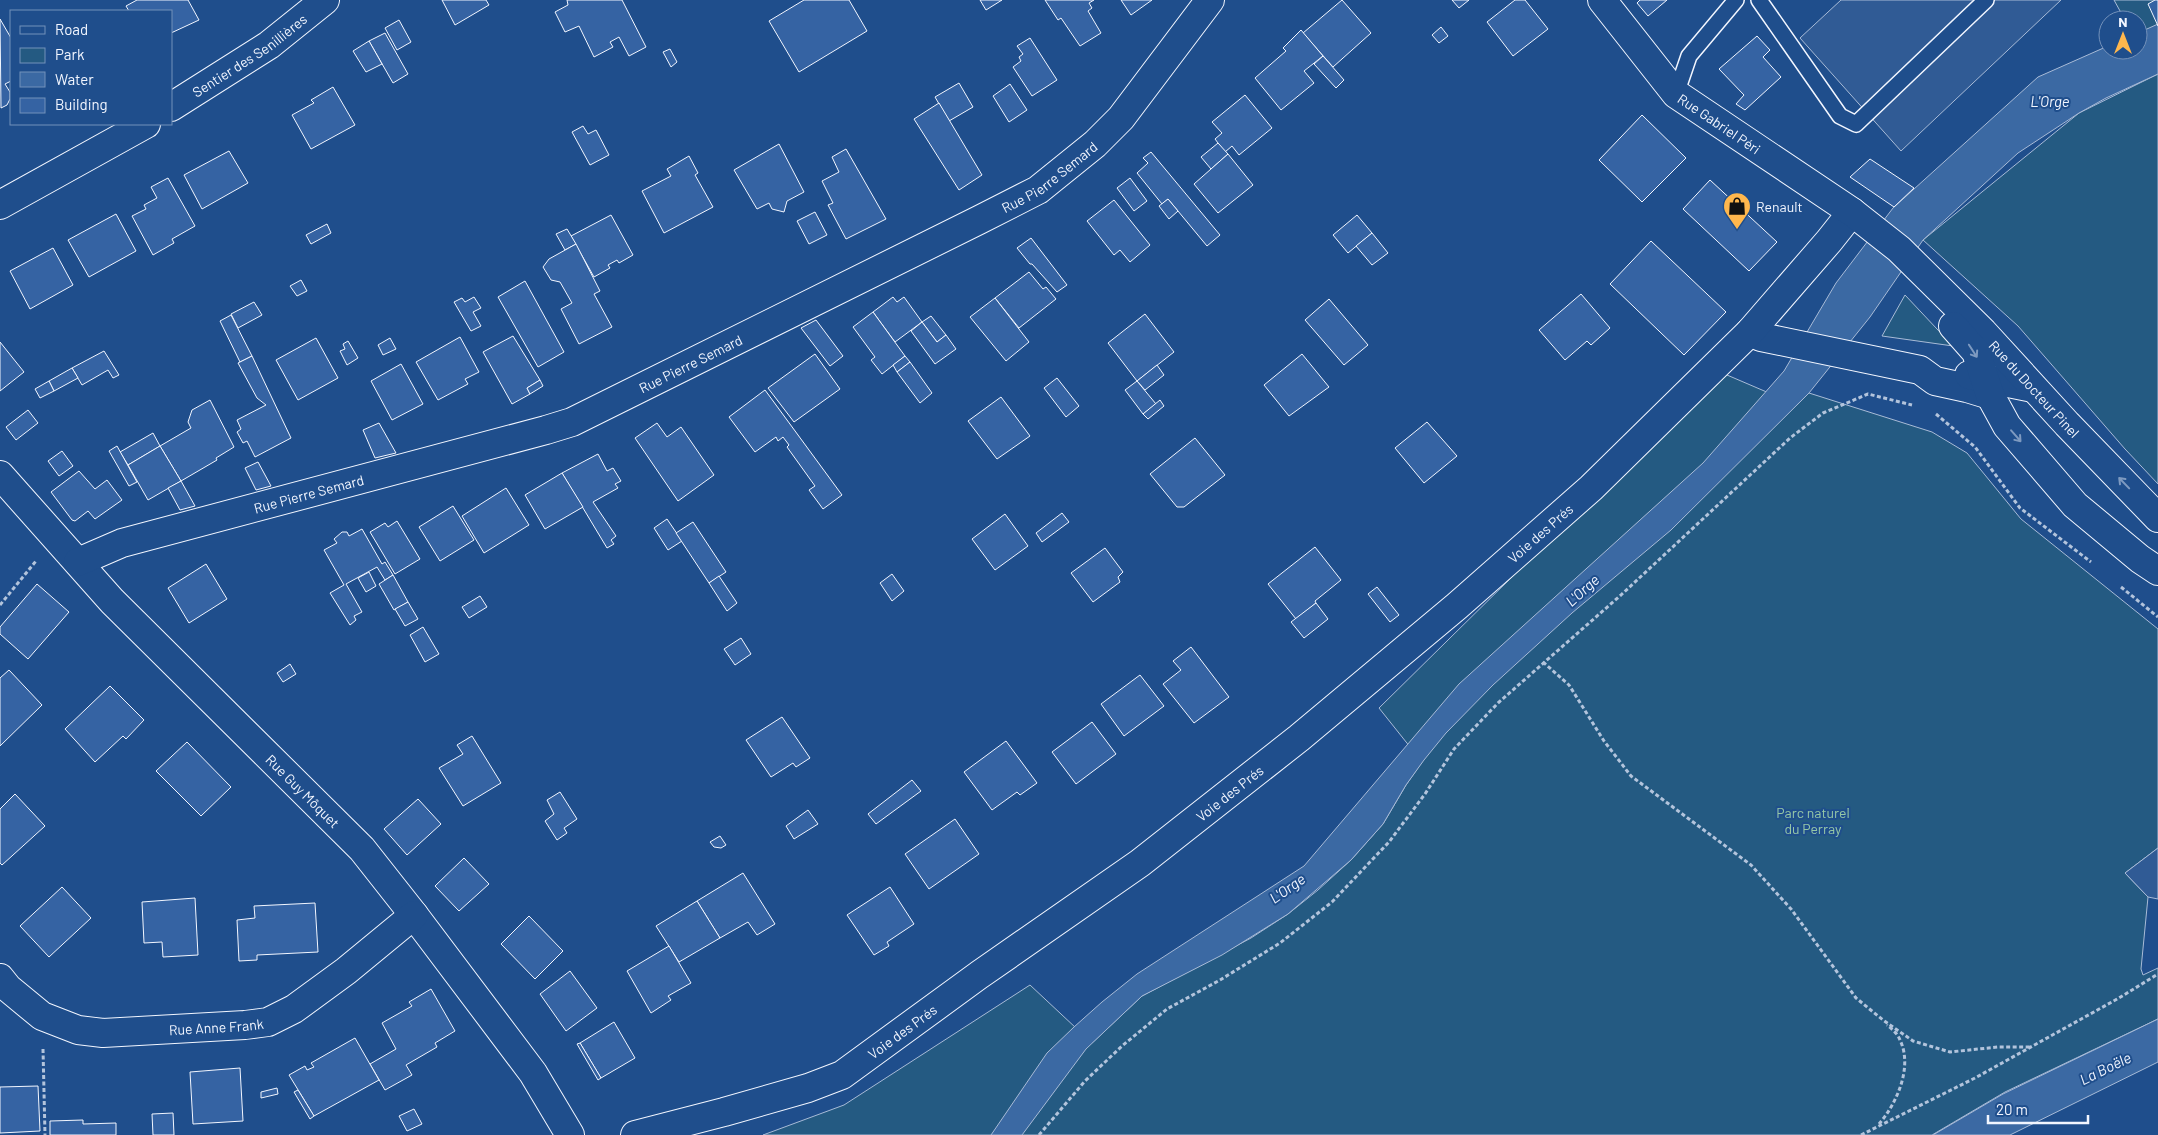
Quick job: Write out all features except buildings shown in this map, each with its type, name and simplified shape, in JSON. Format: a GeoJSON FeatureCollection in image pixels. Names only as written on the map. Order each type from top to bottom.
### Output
{"type":"FeatureCollection","features":[{"type":"Feature","properties":{"kind":"street","name":"Sentier des Senillières"},"geometry":{"type":"LineString","coordinates":[[172,107],[269,45],[325,0]]}},
{"type":"Feature","properties":{"kind":"street","name":"Rue Pierre Semard"},"geometry":{"type":"LineString","coordinates":[[78,562],[122,543],[434,461],[572,422],[979,220],[1038,190],[1095,144],[1121,118],[1210,0]]}},
{"type":"Feature","properties":{"kind":"street","name":"Rue Gabriel Péri"},"geometry":{"type":"LineString","coordinates":[[1602,0],[1676,94],[1858,217],[1911,260]]}},
{"type":"Feature","properties":{"kind":"street"},"geometry":{"type":"LineString","coordinates":[[0,205],[144,125]]}},
{"type":"Feature","properties":{"kind":"street","name":"Voie des Prés"},"geometry":{"type":"LineString","coordinates":[[635,1135],[808,1088],[842,1074],[979,975],[1140,863],[1292,744],[1464,600],[1591,488],[1756,335],[1829,242],[1858,217]]}},
{"type":"Feature","properties":{"kind":"street","name":"Rue du Docteur Pinel"},"geometry":{"type":"LineString","coordinates":[[1911,260],[1983,332],[2033,388],[2158,518]]}},
{"type":"Feature","properties":{"kind":"street"},"geometry":{"type":"LineString","coordinates":[[1930,280],[1951,322],[1976,352],[1988,387],[2007,426],[2075,505],[2140,559],[2158,571]]}},
{"type":"Feature","properties":{"kind":"street"},"geometry":{"type":"LineString","coordinates":[[1756,335],[1920,370],[1939,366],[1988,387],[2033,388]]}},
{"type":"Feature","properties":{"kind":"street","name":"Rue Guy Môquet"},"geometry":{"type":"LineString","coordinates":[[0,475],[112,601],[362,849],[414,914],[533,1074],[570,1135]]}},
{"type":"Feature","properties":{"kind":"street","name":"Rue Anne Frank"},"geometry":{"type":"LineString","coordinates":[[0,978],[8,988],[42,1016],[78,1030],[103,1033],[245,1026],[268,1022],[294,1009],[346,971],[414,914]]}},
{"type":"Feature","properties":{"kind":"lane"},"geometry":{"type":"LineString","coordinates":[[1676,94],[1689,56],[1736,0]]}},
{"type":"Feature","properties":{"kind":"lane"},"geometry":{"type":"LineString","coordinates":[[1759,0],[1840,116],[1856,124],[1986,0]]}},
{"type":"Feature","properties":{"kind":"path"},"geometry":{"type":"LineString","coordinates":[[1039,1135],[1085,1081],[1122,1046],[1167,1009],[1220,980],[1280,943],[1332,902],[1389,842],[1425,794],[1454,750],[1498,703],[1621,595],[1790,438],[1823,413],[1868,394],[1920,407]]}},
{"type":"Feature","properties":{"kind":"path"},"geometry":{"type":"LineString","coordinates":[[1928,409],[1975,447],[2020,508],[2098,568]]}},
{"type":"Feature","properties":{"kind":"path"},"geometry":{"type":"LineString","coordinates":[[0,605],[36,562],[59,542]]}},
{"type":"Feature","properties":{"kind":"path"},"geometry":{"type":"LineString","coordinates":[[2120,586],[2158,616]]}},
{"type":"Feature","properties":{"kind":"path"},"geometry":{"type":"LineString","coordinates":[[1543,662],[1569,685],[1604,741],[1631,776],[1752,866],[1791,909],[1856,998],[1883,1020],[1913,1040],[1950,1052],[1998,1047],[2030,1047]]}},
{"type":"Feature","properties":{"kind":"path"},"geometry":{"type":"LineString","coordinates":[[1861,1135],[1975,1078],[2120,998],[2158,974]]}},
{"type":"Feature","properties":{"kind":"path"},"geometry":{"type":"LineString","coordinates":[[42,1016],[45,1135]]}},
{"type":"Feature","properties":{"kind":"path"},"geometry":{"type":"LineString","coordinates":[[1877,1126],[1890,1110],[1901,1082],[1906,1057],[1900,1038],[1883,1020]]}},
{"type":"Feature","properties":{"kind":"green space"},"geometry":{"type":"Polygon","coordinates":[[[2114,0],[2158,0],[2158,59],[2148,49],[2148,10],[2120,10],[2114,0]]]}},
{"type":"Feature","properties":{"kind":"green space"},"geometry":{"type":"Polygon","coordinates":[[[2158,74],[2158,484],[2018,326],[1923,240],[2079,113],[2158,74]]]}},
{"type":"Feature","properties":{"kind":"green space"},"geometry":{"type":"Polygon","coordinates":[[[1905,295],[1953,346],[1882,336],[1905,295]]]}},
{"type":"Feature","properties":{"kind":"green space","name":"Parc naturel du Perray"},"geometry":{"type":"Polygon","coordinates":[[[1720,372],[1797,405],[1809,393],[1932,432],[1967,453],[2021,519],[2158,629],[2158,848],[2125,873],[2148,897],[2141,969],[2143,975],[2158,968],[2158,1019],[2005,1092],[1932,1135],[763,1135],[844,1105],[1030,985],[1092,1043],[1142,996],[1251,938],[1288,914],[1351,860],[1383,824],[1422,762],[1379,708],[1720,372]]]}},
{"type":"Feature","properties":{"kind":"shaded area"},"geometry":{"type":"Polygon","coordinates":[[[1841,0],[2061,0],[1901,151],[1800,38],[1841,0]]]}},
{"type":"Feature","properties":{"kind":"shaded area"},"geometry":{"type":"Polygon","coordinates":[[[2158,848],[2158,899],[2148,897],[2125,873],[2158,848]]]}},
{"type":"Feature","properties":{"kind":"water","name":"L'Orge"},"geometry":{"type":"Polygon","coordinates":[[[2158,24],[2158,74],[2079,113],[2018,153],[1923,240],[1870,317],[1809,393],[1671,530],[1572,613],[1493,685],[1446,733],[1424,760],[1406,785],[1383,824],[1351,860],[1288,914],[1222,955],[1142,996],[1086,1049],[1022,1135],[991,1135],[1047,1053],[1074,1027],[1137,974],[1304,866],[1459,684],[1703,463],[1784,371],[1836,283],[1893,208],[2038,77],[2098,50],[2098,60],[2148,60],[2148,28],[2158,24]]]}},
{"type":"Feature","properties":{"kind":"water","name":"La Boële"},"geometry":{"type":"Polygon","coordinates":[[[2158,1019],[2158,1062],[2010,1135],[1933,1135],[2003,1094],[2158,1019]]]}},
{"type":"Feature","properties":{"kind":"place","name":"Renault"},"geometry":{"type":"Point","coordinates":[1737,230]}}]}
